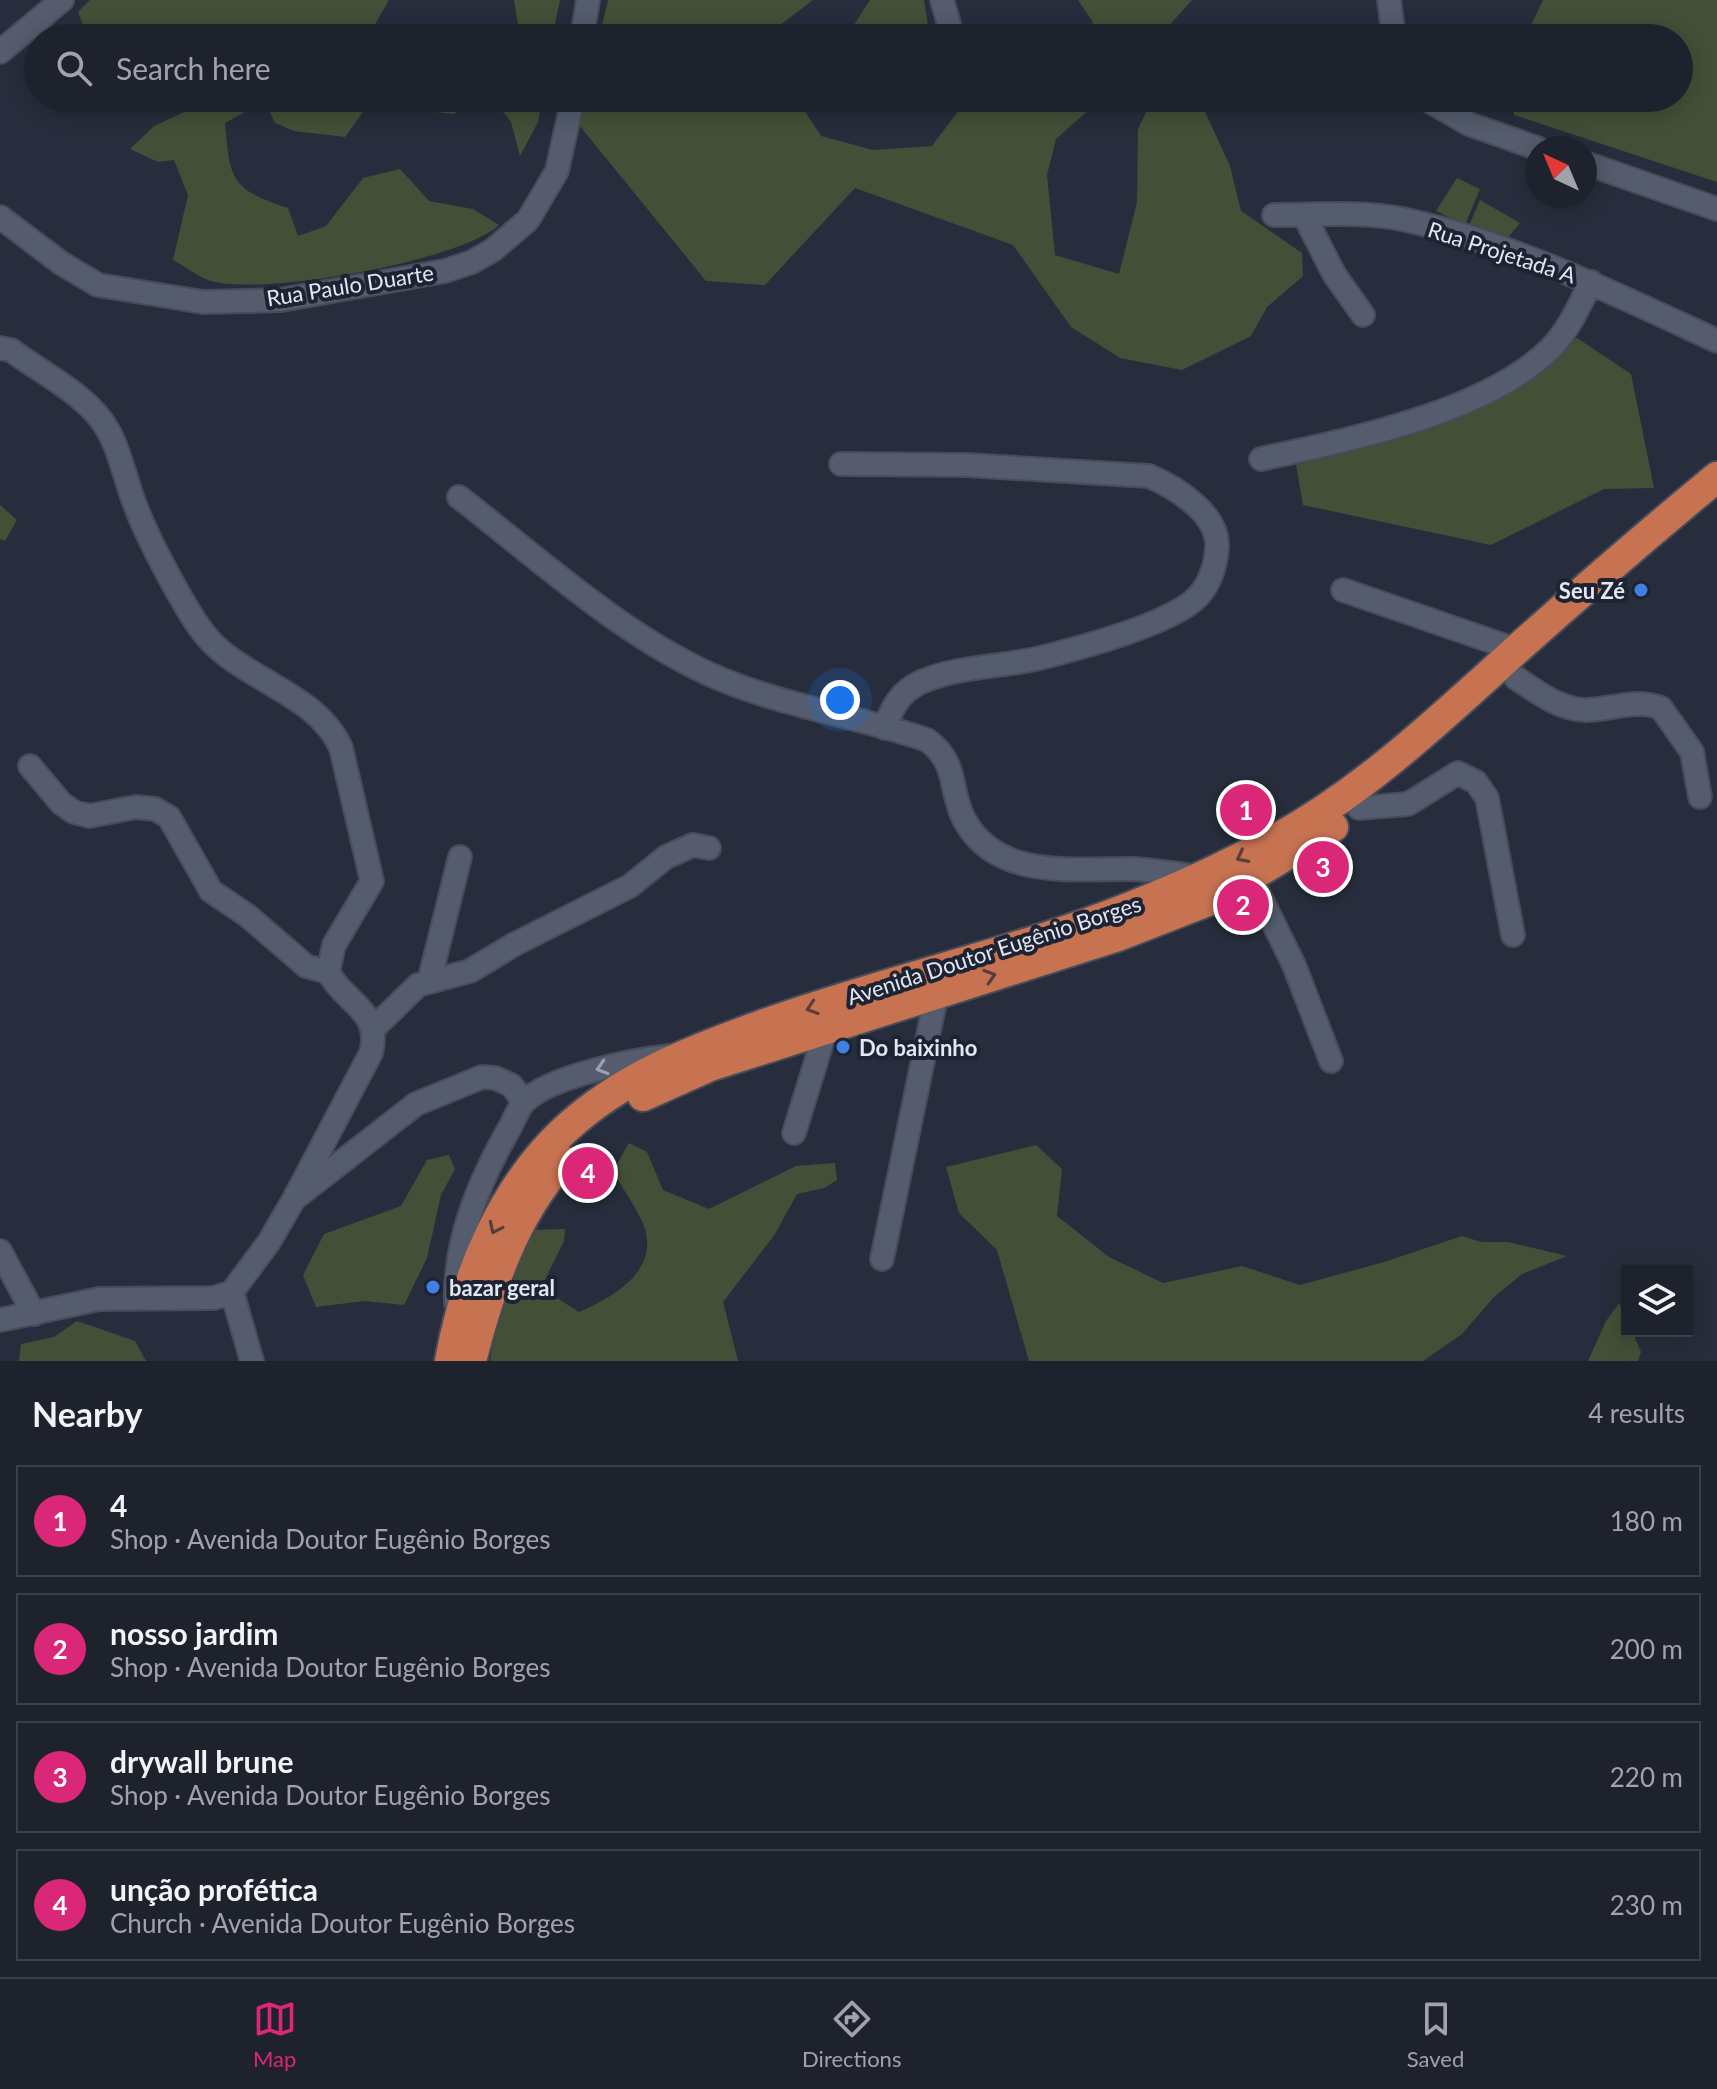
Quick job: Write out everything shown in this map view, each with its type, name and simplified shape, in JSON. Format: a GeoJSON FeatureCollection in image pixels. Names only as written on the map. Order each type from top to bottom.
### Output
{"type":"FeatureCollection","features":[{"type":"Feature","properties":{"kind":"highway","name":"Avenida Doutor Eugênio Borges"},"geometry":{"type":"LineString","coordinates":[[471,1361],[486,1304],[523,1218],[553,1173],[582,1140],[620,1110],[658,1088],[827,1026],[1118,936],[1213,899],[1251,878],[1359,808],[1717,477]]}},
{"type":"Feature","properties":{"kind":"highway","name":"Avenida Doutor Eugênio Borges"},"geometry":{"type":"LineString","coordinates":[[450,1361],[457,1326],[480,1258],[506,1203],[539,1158],[567,1127],[607,1097],[679,1055],[798,1013],[1086,923],[1202,877],[1271,842],[1386,766],[1717,502]]}},
{"type":"Feature","properties":{"kind":"street"},"geometry":{"type":"LineString","coordinates":[[33,24],[62,0]]}},
{"type":"Feature","properties":{"kind":"street"},"geometry":{"type":"LineString","coordinates":[[584,24],[588,0]]}},
{"type":"Feature","properties":{"kind":"street"},"geometry":{"type":"LineString","coordinates":[[942,0],[949,24]]}},
{"type":"Feature","properties":{"kind":"street"},"geometry":{"type":"LineString","coordinates":[[1389,0],[1392,24]]}},
{"type":"Feature","properties":{"kind":"street"},"geometry":{"type":"LineString","coordinates":[[0,52],[24,32]]}},
{"type":"Feature","properties":{"kind":"street","name":"Rua Paulo Duarte"},"geometry":{"type":"LineString","coordinates":[[0,217],[61,263],[98,285],[203,302],[281,300],[445,271],[472,262],[493,250],[528,220],[557,171],[570,112]]}},
{"type":"Feature","properties":{"kind":"street"},"geometry":{"type":"LineString","coordinates":[[1448,112],[1469,124],[1525,144]]}},
{"type":"Feature","properties":{"kind":"street"},"geometry":{"type":"LineString","coordinates":[[1597,167],[1717,209]]}},
{"type":"Feature","properties":{"kind":"street","name":"Rua Projetada A"},"geometry":{"type":"LineString","coordinates":[[1274,215],[1401,219],[1591,282],[1717,341]]}},
{"type":"Feature","properties":{"kind":"street"},"geometry":{"type":"LineString","coordinates":[[1304,215],[1328,264],[1363,315]]}},
{"type":"Feature","properties":{"kind":"street"},"geometry":{"type":"LineString","coordinates":[[1261,459],[1391,429],[1497,384],[1551,348],[1571,322],[1591,282]]}},
{"type":"Feature","properties":{"kind":"street"},"geometry":{"type":"LineString","coordinates":[[0,348],[11,350],[79,398],[111,438],[137,511],[203,633],[237,665],[265,680],[310,713],[333,733],[341,748],[372,881],[334,945],[328,972]]}},
{"type":"Feature","properties":{"kind":"street"},"geometry":{"type":"LineString","coordinates":[[841,464],[966,465],[1149,476],[1175,487],[1201,512],[1217,539],[1216,564],[1203,590],[1164,618],[1041,658],[922,681],[895,702],[885,728]]}},
{"type":"Feature","properties":{"kind":"street"},"geometry":{"type":"LineString","coordinates":[[459,497],[601,606],[658,645],[722,680],[927,740],[941,750],[957,788],[964,819],[976,836],[1004,856],[1043,870],[1136,869],[1202,877]]}},
{"type":"Feature","properties":{"kind":"street"},"geometry":{"type":"LineString","coordinates":[[1343,590],[1516,664],[1564,706],[1586,710],[1635,703],[1661,708],[1692,752],[1700,797]]}},
{"type":"Feature","properties":{"kind":"street"},"geometry":{"type":"LineString","coordinates":[[30,766],[61,803],[74,812],[89,816],[136,807],[155,809],[169,817],[179,829],[199,875],[211,891],[248,916],[306,966],[328,972],[374,1028]]}},
{"type":"Feature","properties":{"kind":"street"},"geometry":{"type":"LineString","coordinates":[[1359,808],[1408,804],[1458,773],[1476,782],[1487,798],[1513,935]]}},
{"type":"Feature","properties":{"kind":"street"},"geometry":{"type":"LineString","coordinates":[[0,1320],[99,1299],[214,1298],[232,1292],[269,1242],[294,1199],[371,1053],[374,1028],[418,985],[443,981],[470,971],[515,944],[630,886],[666,857],[693,845],[709,848]]}},
{"type":"Feature","properties":{"kind":"street"},"geometry":{"type":"LineString","coordinates":[[429,982],[460,857]]}},
{"type":"Feature","properties":{"kind":"street"},"geometry":{"type":"LineString","coordinates":[[1251,878],[1294,965],[1331,1061]]}},
{"type":"Feature","properties":{"kind":"street"},"geometry":{"type":"LineString","coordinates":[[882,1259],[937,992]]}},
{"type":"Feature","properties":{"kind":"street"},"geometry":{"type":"LineString","coordinates":[[794,1133],[827,1026]]}},
{"type":"Feature","properties":{"kind":"street"},"geometry":{"type":"LineString","coordinates":[[457,1326],[455,1286],[464,1231],[486,1171],[524,1102],[562,1082],[607,1066],[679,1055]]}},
{"type":"Feature","properties":{"kind":"street"},"geometry":{"type":"LineString","coordinates":[[294,1199],[416,1104],[461,1083],[495,1078],[511,1085],[524,1102]]}},
{"type":"Feature","properties":{"kind":"street"},"geometry":{"type":"LineString","coordinates":[[0,1251],[34,1314]]}},
{"type":"Feature","properties":{"kind":"street"},"geometry":{"type":"LineString","coordinates":[[232,1292],[252,1361]]}},
{"type":"Feature","properties":{"kind":"green space"},"geometry":{"type":"Polygon","coordinates":[[[90,0],[389,0],[375,24],[83,24],[78,12],[90,0]]]}},
{"type":"Feature","properties":{"kind":"green space"},"geometry":{"type":"Polygon","coordinates":[[[514,0],[560,0],[555,24],[518,24],[514,0]]]}},
{"type":"Feature","properties":{"kind":"green space"},"geometry":{"type":"Polygon","coordinates":[[[608,0],[813,0],[782,24],[602,24],[608,0]]]}},
{"type":"Feature","properties":{"kind":"green space"},"geometry":{"type":"Polygon","coordinates":[[[870,0],[924,0],[928,24],[855,24],[870,0]]]}},
{"type":"Feature","properties":{"kind":"green space"},"geometry":{"type":"Polygon","coordinates":[[[1078,0],[1192,0],[1171,24],[1093,22],[1078,0]]]}},
{"type":"Feature","properties":{"kind":"green space"},"geometry":{"type":"Polygon","coordinates":[[[1543,0],[1717,0],[1717,182],[1597,142],[1597,136],[1578,136],[1514,115],[1514,112],[1693,112],[1693,24],[1532,24],[1543,0]]]}},
{"type":"Feature","properties":{"kind":"green space"},"geometry":{"type":"Polygon","coordinates":[[[184,112],[245,112],[225,123],[232,170],[244,188],[288,208],[298,236],[326,226],[363,178],[400,169],[429,201],[473,209],[499,225],[478,238],[445,251],[360,272],[273,284],[211,281],[173,260],[188,195],[174,160],[158,162],[130,149],[154,126],[184,112]]]}},
{"type":"Feature","properties":{"kind":"green space"},"geometry":{"type":"Polygon","coordinates":[[[270,112],[363,112],[345,137],[294,131],[275,123],[270,112]]]}},
{"type":"Feature","properties":{"kind":"green space"},"geometry":{"type":"Polygon","coordinates":[[[504,112],[540,112],[538,122],[520,156],[511,122],[504,112]]]}},
{"type":"Feature","properties":{"kind":"green space"},"geometry":{"type":"Polygon","coordinates":[[[582,112],[805,112],[821,136],[873,150],[932,146],[958,112],[1086,112],[1056,139],[1047,175],[1055,255],[1119,274],[1137,202],[1138,129],[1146,112],[1205,112],[1230,166],[1241,211],[1302,253],[1303,276],[1267,307],[1251,336],[1182,370],[1120,358],[1071,327],[1013,245],[855,188],[765,285],[706,281],[579,125],[582,112]]]}},
{"type":"Feature","properties":{"kind":"green space"},"geometry":{"type":"Polygon","coordinates":[[[1457,178],[1480,189],[1465,225],[1436,211],[1457,178]]]}},
{"type":"Feature","properties":{"kind":"green space"},"geometry":{"type":"Polygon","coordinates":[[[1480,200],[1520,223],[1505,241],[1468,228],[1480,200]]]}},
{"type":"Feature","properties":{"kind":"green space"},"geometry":{"type":"Polygon","coordinates":[[[1577,338],[1631,374],[1654,488],[1604,489],[1491,545],[1303,505],[1296,465],[1489,403],[1577,338]]]}},
{"type":"Feature","properties":{"kind":"green space"},"geometry":{"type":"Polygon","coordinates":[[[0,505],[17,520],[5,541],[0,539],[0,505]]]}},
{"type":"Feature","properties":{"kind":"green space"},"geometry":{"type":"Polygon","coordinates":[[[629,1143],[647,1152],[663,1190],[709,1209],[796,1166],[835,1163],[837,1180],[824,1188],[797,1194],[775,1234],[723,1302],[738,1361],[490,1361],[494,1336],[530,1230],[565,1229],[564,1241],[541,1288],[579,1312],[621,1289],[641,1266],[647,1238],[642,1221],[613,1171],[629,1143]]]}},
{"type":"Feature","properties":{"kind":"green space"},"geometry":{"type":"Polygon","coordinates":[[[1036,1145],[1062,1169],[1057,1216],[1109,1257],[1163,1283],[1242,1266],[1300,1285],[1462,1236],[1481,1242],[1508,1242],[1567,1256],[1522,1274],[1493,1298],[1462,1334],[1423,1361],[1029,1361],[997,1250],[959,1213],[946,1167],[1036,1145]]]}},
{"type":"Feature","properties":{"kind":"green space"},"geometry":{"type":"Polygon","coordinates":[[[449,1155],[455,1169],[441,1195],[427,1258],[404,1305],[364,1301],[316,1307],[303,1275],[324,1234],[401,1206],[427,1160],[449,1155]]]}},
{"type":"Feature","properties":{"kind":"green space"},"geometry":{"type":"Polygon","coordinates":[[[1619,1303],[1621,1337],[1635,1337],[1641,1352],[1638,1361],[1588,1361],[1606,1321],[1619,1303]]]}},
{"type":"Feature","properties":{"kind":"green space"},"geometry":{"type":"Polygon","coordinates":[[[77,1321],[135,1341],[146,1361],[19,1361],[21,1344],[54,1337],[77,1321]]]}},
{"type":"Feature","properties":{"kind":"place","name":"Seu Zé"},"geometry":{"type":"Point","coordinates":[1641,590]}},
{"type":"Feature","properties":{"kind":"place","name":"4"},"geometry":{"type":"Point","coordinates":[1246,810]}},
{"type":"Feature","properties":{"kind":"place","name":"drywall brune"},"geometry":{"type":"Point","coordinates":[1323,867]}},
{"type":"Feature","properties":{"kind":"place","name":"nosso jardim"},"geometry":{"type":"Point","coordinates":[1243,905]}},
{"type":"Feature","properties":{"kind":"place","name":"Do baixinho"},"geometry":{"type":"Point","coordinates":[843,1047]}},
{"type":"Feature","properties":{"kind":"place","name":"unção profética"},"geometry":{"type":"Point","coordinates":[588,1173]}},
{"type":"Feature","properties":{"kind":"place","name":"bazar geral"},"geometry":{"type":"Point","coordinates":[433,1287]}}]}
